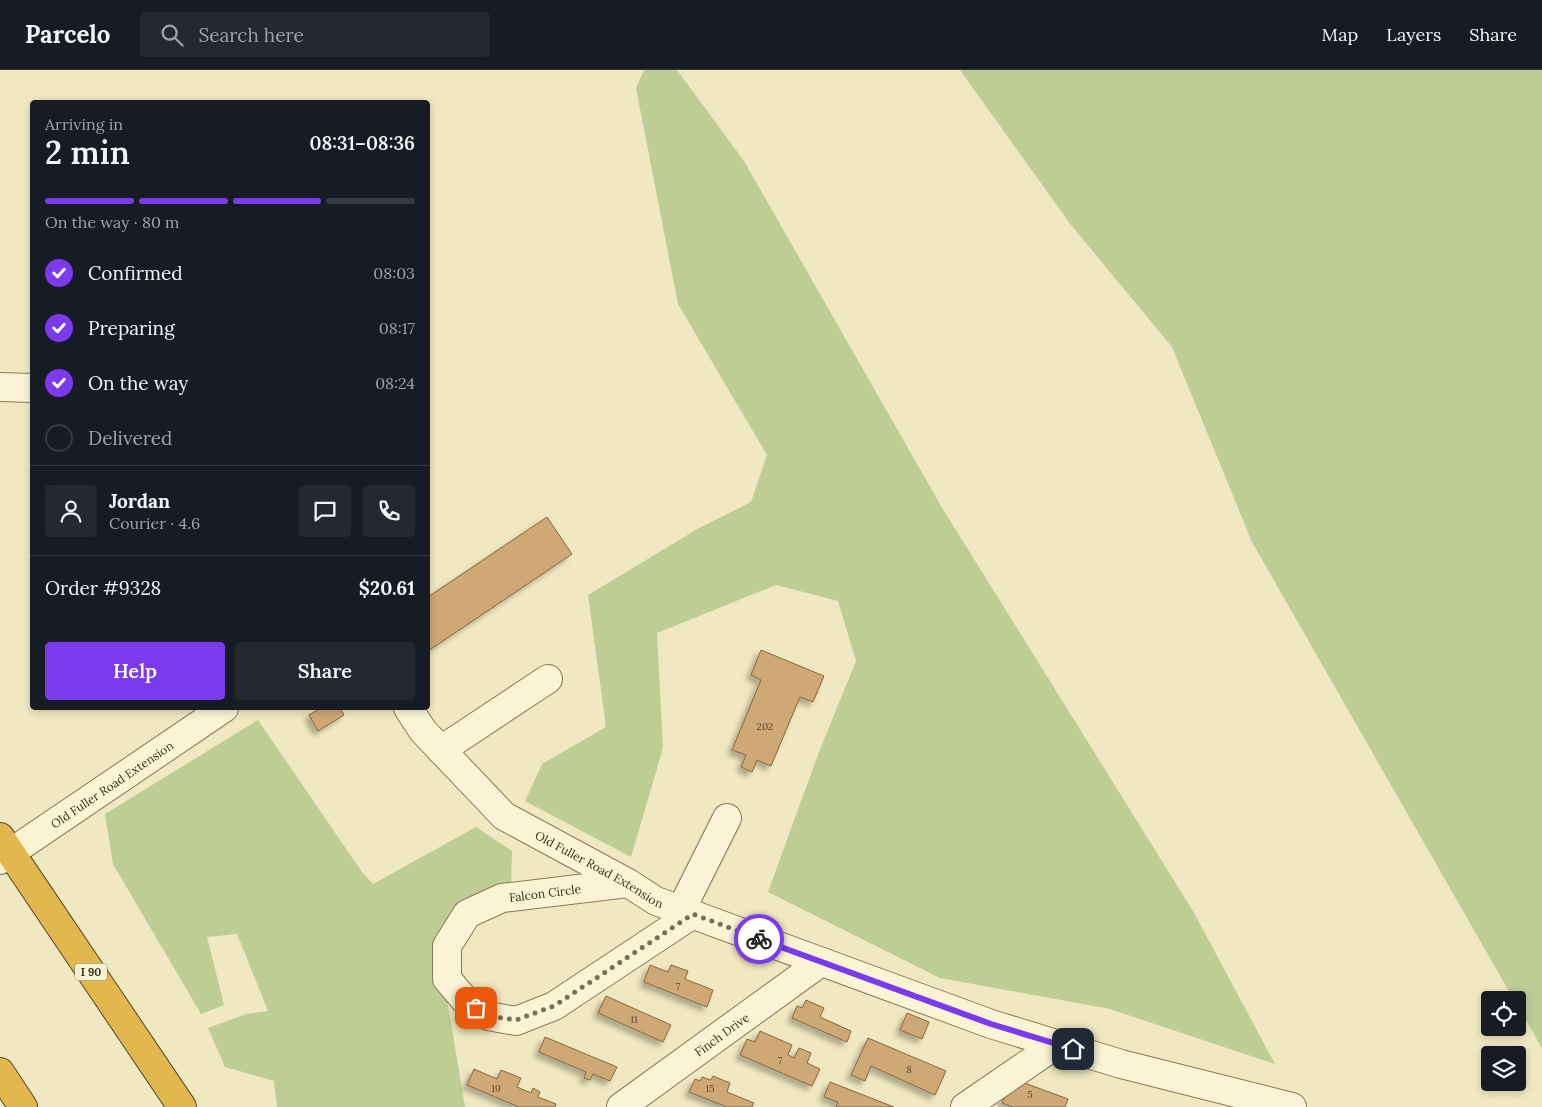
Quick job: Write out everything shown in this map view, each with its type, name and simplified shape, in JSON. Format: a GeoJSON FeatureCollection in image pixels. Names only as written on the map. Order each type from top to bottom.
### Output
{"type":"FeatureCollection","features":[{"type":"Feature","properties":{"kind":"highway","name":"I 90"},"geometry":{"type":"LineString","coordinates":[[4,850],[182,1107]]}},
{"type":"Feature","properties":{"kind":"highway"},"geometry":{"type":"LineString","coordinates":[[0,1072],[23,1107]]}},
{"type":"Feature","properties":{"kind":"street"},"geometry":{"type":"LineString","coordinates":[[0,387],[30,388]]}},
{"type":"Feature","properties":{"kind":"street"},"geometry":{"type":"LineString","coordinates":[[441,750],[548,679]]}},
{"type":"Feature","properties":{"kind":"street","name":"Old Fuller Road Extension"},"geometry":{"type":"LineString","coordinates":[[4,850],[116,780],[221,710]]}},
{"type":"Feature","properties":{"kind":"street","name":"Old Fuller Road Extension"},"geometry":{"type":"LineString","coordinates":[[409,710],[423,731],[504,816],[628,883],[656,901],[991,1024],[1255,1103],[1292,1107]]}},
{"type":"Feature","properties":{"kind":"street"},"geometry":{"type":"LineString","coordinates":[[687,912],[728,818]]}},
{"type":"Feature","properties":{"kind":"street","name":"Falcon Circle"},"geometry":{"type":"LineString","coordinates":[[628,883],[502,898],[467,914],[446,946],[447,980],[464,999],[488,1016],[516,1020],[554,1006],[687,912]]}},
{"type":"Feature","properties":{"kind":"street","name":"Finch Drive"},"geometry":{"type":"LineString","coordinates":[[621,1107],[821,962]]}},
{"type":"Feature","properties":{"kind":"street"},"geometry":{"type":"LineString","coordinates":[[965,1107],[1057,1044]]}},
{"type":"Feature","properties":{"kind":"green space"},"geometry":{"type":"Polygon","coordinates":[[[644,70],[677,70],[744,161],[941,506],[1193,911],[1275,1064],[1110,1009],[940,978],[768,892],[819,752],[856,661],[838,601],[776,585],[657,633],[663,748],[631,857],[525,801],[542,764],[606,727],[588,595],[699,528],[751,502],[767,455],[678,304],[636,88],[644,70]]]}},
{"type":"Feature","properties":{"kind":"green space"},"geometry":{"type":"Polygon","coordinates":[[[960,70],[1542,70],[1542,1048],[1526,1020],[1526,991],[1509,991],[1252,542],[1172,347],[1071,225],[960,70]]]}},
{"type":"Feature","properties":{"kind":"green space"},"geometry":{"type":"Polygon","coordinates":[[[258,720],[362,872],[373,884],[476,827],[512,851],[511,889],[437,939],[465,1107],[277,1107],[274,1081],[225,1067],[208,1028],[246,1014],[268,1011],[237,934],[207,937],[224,1005],[201,1014],[113,864],[105,814],[258,720]]]}},
{"type":"Feature","properties":{"kind":"building"},"geometry":{"type":"Polygon","coordinates":[[[547,517],[572,554],[430,650],[430,596],[547,517]]]}},
{"type":"Feature","properties":{"kind":"building"},"geometry":{"type":"Polygon","coordinates":[[[761,650],[824,676],[813,702],[800,697],[771,766],[757,760],[752,772],[741,767],[746,755],[732,750],[761,680],[751,675],[761,650]]]}},
{"type":"Feature","properties":{"kind":"building"},"geometry":{"type":"Polygon","coordinates":[[[318,710],[341,710],[344,715],[318,731],[309,715],[318,710]]]}},
{"type":"Feature","properties":{"kind":"building"},"geometry":{"type":"Polygon","coordinates":[[[650,965],[668,972],[671,965],[688,971],[685,979],[713,990],[707,1007],[644,982],[650,965]]]}},
{"type":"Feature","properties":{"kind":"building"},"geometry":{"type":"Polygon","coordinates":[[[606,996],[671,1025],[663,1042],[598,1013],[606,996]]]}},
{"type":"Feature","properties":{"kind":"building"},"geometry":{"type":"Polygon","coordinates":[[[806,1000],[824,1008],[820,1017],[851,1031],[847,1042],[792,1018],[797,1006],[802,1008],[806,1000]]]}},
{"type":"Feature","properties":{"kind":"building"},"geometry":{"type":"Polygon","coordinates":[[[907,1013],[929,1022],[922,1039],[900,1030],[907,1013]]]}},
{"type":"Feature","properties":{"kind":"building"},"geometry":{"type":"Polygon","coordinates":[[[760,1031],[792,1045],[788,1055],[794,1058],[799,1048],[811,1053],[807,1063],[820,1069],[812,1086],[740,1055],[747,1039],[755,1042],[760,1031]]]}},
{"type":"Feature","properties":{"kind":"building"},"geometry":{"type":"Polygon","coordinates":[[[545,1037],[617,1067],[610,1081],[593,1074],[590,1080],[584,1078],[586,1072],[539,1052],[545,1037]]]}},
{"type":"Feature","properties":{"kind":"building"},"geometry":{"type":"Polygon","coordinates":[[[868,1038],[946,1071],[935,1095],[871,1066],[865,1081],[851,1075],[868,1038]]]}},
{"type":"Feature","properties":{"kind":"building"},"geometry":{"type":"Polygon","coordinates":[[[474,1069],[497,1079],[501,1070],[521,1078],[517,1087],[531,1093],[533,1088],[540,1092],[538,1097],[556,1104],[555,1107],[519,1107],[467,1085],[474,1069]]]}},
{"type":"Feature","properties":{"kind":"building"},"geometry":{"type":"Polygon","coordinates":[[[713,1076],[730,1083],[727,1092],[754,1103],[752,1107],[727,1107],[689,1092],[695,1079],[700,1081],[702,1077],[711,1080],[713,1076]]]}},
{"type":"Feature","properties":{"kind":"building"},"geometry":{"type":"Polygon","coordinates":[[[830,1082],[894,1107],[836,1107],[838,1102],[824,1097],[830,1082]]]}},
{"type":"Feature","properties":{"kind":"building"},"geometry":{"type":"Polygon","coordinates":[[[1022,1082],[1068,1099],[1065,1107],[1013,1107],[1002,1103],[1009,1085],[1019,1088],[1022,1082]]]}},
{"type":"Feature","properties":{"kind":"way so far"},"geometry":{"type":"LineString","coordinates":[[476,1008],[488,1016],[516,1020],[554,1006],[693,914],[759,939]]}},
{"type":"Feature","properties":{"kind":"route"},"geometry":{"type":"LineString","coordinates":[[759,939],[991,1024],[1073,1049]]}}]}
